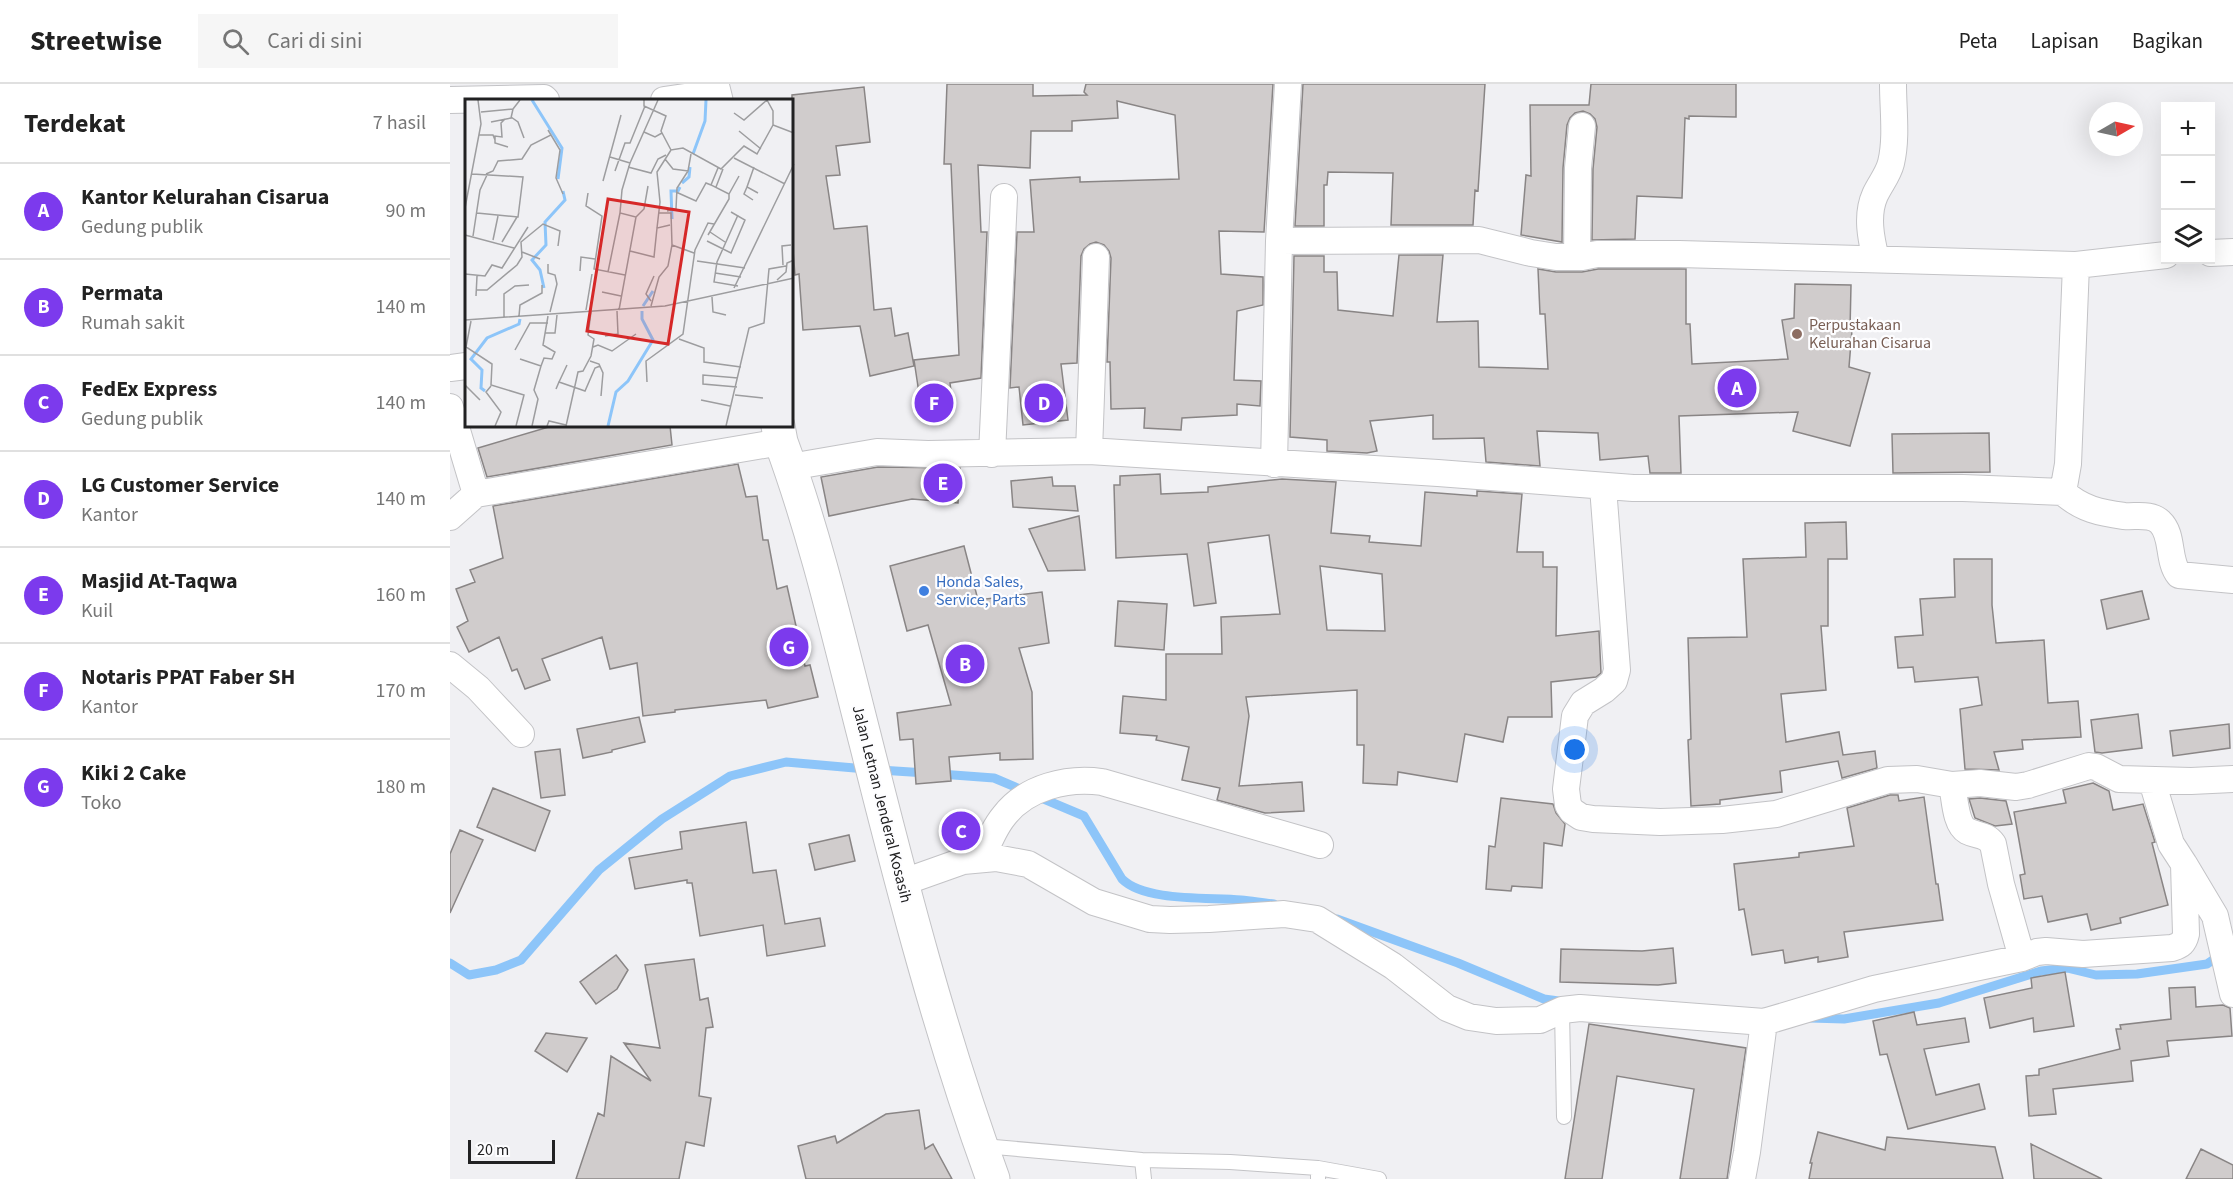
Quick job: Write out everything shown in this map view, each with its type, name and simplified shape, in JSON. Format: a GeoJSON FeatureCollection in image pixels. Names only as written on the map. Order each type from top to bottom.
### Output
{"type":"FeatureCollection","features":[{"type":"Feature","properties":{"kind":"highway","name":"Jalan Letnan Jenderal Kosasih"},"geometry":{"type":"LineString","coordinates":[[783,445],[830,599],[901,883],[950,1054],[993,1179]]}},
{"type":"Feature","properties":{"kind":"street"},"geometry":{"type":"LineString","coordinates":[[1274,464],[1279,241],[1288,84]]}},
{"type":"Feature","properties":{"kind":"street"},"geometry":{"type":"LineString","coordinates":[[1876,259],[1872,242],[1871,209],[1891,165],[1895,145],[1893,84]]}},
{"type":"Feature","properties":{"kind":"street"},"geometry":{"type":"LineString","coordinates":[[670,99],[714,92]]}},
{"type":"Feature","properties":{"kind":"street"},"geometry":{"type":"LineString","coordinates":[[497,99],[545,99]]}},
{"type":"Feature","properties":{"kind":"street"},"geometry":{"type":"LineString","coordinates":[[450,100],[465,100]]}},
{"type":"Feature","properties":{"kind":"street"},"geometry":{"type":"LineString","coordinates":[[1577,257],[1578,168],[1582,126]]}},
{"type":"Feature","properties":{"kind":"street"},"geometry":{"type":"LineString","coordinates":[[992,454],[1004,197]]}},
{"type":"Feature","properties":{"kind":"street"},"geometry":{"type":"LineString","coordinates":[[1279,241],[1479,240],[1556,257],[1597,254],[1679,254],[2076,265],[2161,256]]}},
{"type":"Feature","properties":{"kind":"street"},"geometry":{"type":"LineString","coordinates":[[2215,253],[2233,252]]}},
{"type":"Feature","properties":{"kind":"street"},"geometry":{"type":"LineString","coordinates":[[1089,451],[1096,256]]}},
{"type":"Feature","properties":{"kind":"street"},"geometry":{"type":"LineString","coordinates":[[2063,492],[2068,464],[2076,265]]}},
{"type":"Feature","properties":{"kind":"street"},"geometry":{"type":"LineString","coordinates":[[450,368],[465,366]]}},
{"type":"Feature","properties":{"kind":"street"},"geometry":{"type":"LineString","coordinates":[[450,407],[476,494]]}},
{"type":"Feature","properties":{"kind":"street"},"geometry":{"type":"LineString","coordinates":[[450,516],[476,494],[783,445],[877,452],[992,454],[1089,451],[1274,464],[1438,472],[1603,487],[1963,488],[2063,492],[2082,507],[2095,511],[2125,516],[2151,516],[2158,520],[2167,532],[2174,567],[2179,575],[2233,580]]}},
{"type":"Feature","properties":{"kind":"street"},"geometry":{"type":"LineString","coordinates":[[1603,487],[1617,670],[1614,681],[1583,703],[1575,716],[1566,789],[1568,805],[1581,817],[1660,822],[1722,820],[1776,814],[1888,780],[1917,779],[1952,785],[1980,783],[2016,787],[2089,766],[2096,767],[2119,779],[2152,781],[2233,779]]}},
{"type":"Feature","properties":{"kind":"street"},"geometry":{"type":"LineString","coordinates":[[450,665],[478,688],[521,734]]}},
{"type":"Feature","properties":{"kind":"street"},"geometry":{"type":"LineString","coordinates":[[982,858],[1003,817],[1012,806],[1036,792],[1068,781],[1102,782],[1320,845]]}},
{"type":"Feature","properties":{"kind":"street"},"geometry":{"type":"LineString","coordinates":[[2152,781],[2171,844],[2224,914],[2233,994]]}},
{"type":"Feature","properties":{"kind":"street"},"geometry":{"type":"LineString","coordinates":[[1952,785],[1962,825],[1967,830],[1989,838],[1993,843],[2001,884],[2022,958]]}},
{"type":"Feature","properties":{"kind":"street"},"geometry":{"type":"LineString","coordinates":[[901,883],[963,861],[982,858],[1010,860],[1028,864],[1094,902],[1150,919],[1200,920],[1284,914],[1317,919],[1393,966],[1447,1008],[1469,1017],[1496,1021],[1540,1020],[1562,1010],[1604,1009],[1764,1022],[1874,989],[2022,958],[2037,952],[2083,954],[2172,948],[2181,945],[2186,934],[2184,864]]}},
{"type":"Feature","properties":{"kind":"street"},"geometry":{"type":"LineString","coordinates":[[1742,1179],[1748,1152],[1764,1022]]}},
{"type":"Feature","properties":{"kind":"lane"},"geometry":{"type":"LineString","coordinates":[[1562,1010],[1564,1117]]}},
{"type":"Feature","properties":{"kind":"lane"},"geometry":{"type":"LineString","coordinates":[[981,1146],[1142,1160],[1230,1162],[1379,1179]]}},
{"type":"Feature","properties":{"kind":"lane"},"geometry":{"type":"LineString","coordinates":[[1142,1160],[1144,1179]]}},
{"type":"Feature","properties":{"kind":"building"},"geometry":{"type":"Polygon","coordinates":[[[947,84],[1033,84],[1033,96],[1087,95],[1084,92],[1086,84],[1273,84],[1264,232],[1219,231],[1221,274],[1263,277],[1263,305],[1237,311],[1234,380],[1261,381],[1260,406],[1237,404],[1237,415],[1182,418],[1181,430],[1144,428],[1145,408],[1111,409],[1110,362],[1107,362],[1111,258],[1104,245],[1096,242],[1084,249],[1081,256],[1077,363],[1061,364],[1068,420],[1023,425],[1019,387],[1010,388],[1017,232],[1034,232],[1030,180],[1080,177],[1080,182],[1179,179],[1175,115],[1117,101],[1118,118],[1072,121],[1072,131],[1031,131],[1030,168],[978,165],[981,232],[987,232],[981,378],[950,383],[953,408],[922,413],[914,360],[959,355],[951,164],[944,164],[947,84]]]}},
{"type":"Feature","properties":{"kind":"building"},"geometry":{"type":"Polygon","coordinates":[[[1303,84],[1485,84],[1478,191],[1475,190],[1473,225],[1391,225],[1393,173],[1328,172],[1327,185],[1324,185],[1324,226],[1295,226],[1303,84]]]}},
{"type":"Feature","properties":{"kind":"building"},"geometry":{"type":"Polygon","coordinates":[[[1591,84],[1736,84],[1736,117],[1689,116],[1689,119],[1685,118],[1682,198],[1637,196],[1635,239],[1592,240],[1593,169],[1597,127],[1595,119],[1590,114],[1583,111],[1575,113],[1567,125],[1563,168],[1562,242],[1521,235],[1526,175],[1531,176],[1530,105],[1589,105],[1591,84]]]}},
{"type":"Feature","properties":{"kind":"building"},"geometry":{"type":"Polygon","coordinates":[[[864,87],[870,142],[836,146],[840,175],[826,176],[834,229],[867,226],[874,310],[891,308],[895,336],[908,333],[914,366],[870,376],[860,326],[803,330],[799,274],[795,275],[794,263],[794,99],[792,95],[864,87]]]}},
{"type":"Feature","properties":{"kind":"building"},"geometry":{"type":"Polygon","coordinates":[[[1399,255],[1443,255],[1437,322],[1478,321],[1479,367],[1548,369],[1545,314],[1540,314],[1538,269],[1582,272],[1598,269],[1686,269],[1686,324],[1690,324],[1692,364],[1788,359],[1782,320],[1794,318],[1795,284],[1851,285],[1850,330],[1852,330],[1849,367],[1870,373],[1850,446],[1793,431],[1798,412],[1679,416],[1681,473],[1650,473],[1648,456],[1600,460],[1598,433],[1537,431],[1540,466],[1486,462],[1484,438],[1433,439],[1433,415],[1370,421],[1377,451],[1367,453],[1327,451],[1327,440],[1290,437],[1294,256],[1324,256],[1324,272],[1337,272],[1338,310],[1393,316],[1399,255]]]}},
{"type":"Feature","properties":{"kind":"building"},"geometry":{"type":"Polygon","coordinates":[[[545,428],[670,428],[672,445],[487,477],[478,448],[545,428]]]}},
{"type":"Feature","properties":{"kind":"building"},"geometry":{"type":"Polygon","coordinates":[[[1989,433],[1990,472],[1893,473],[1892,434],[1989,433]]]}},
{"type":"Feature","properties":{"kind":"building"},"geometry":{"type":"Polygon","coordinates":[[[738,464],[746,497],[757,496],[763,540],[768,540],[777,589],[787,586],[805,666],[810,665],[818,697],[768,708],[766,700],[675,710],[675,712],[643,716],[637,663],[610,669],[602,637],[542,659],[550,680],[525,689],[517,669],[512,671],[499,637],[469,652],[457,627],[468,621],[456,589],[475,582],[470,570],[503,558],[493,506],[738,464]]]}},
{"type":"Feature","properties":{"kind":"building"},"geometry":{"type":"Polygon","coordinates":[[[878,467],[960,468],[958,503],[912,499],[829,516],[821,477],[878,467]]]}},
{"type":"Feature","properties":{"kind":"building"},"geometry":{"type":"Polygon","coordinates":[[[1160,474],[1161,494],[1208,492],[1208,487],[1282,479],[1336,482],[1331,533],[1370,536],[1369,542],[1421,546],[1425,492],[1477,496],[1477,491],[1522,494],[1517,552],[1543,552],[1543,567],[1557,567],[1556,636],[1599,631],[1601,673],[1596,677],[1551,682],[1552,717],[1508,717],[1503,742],[1465,734],[1457,782],[1398,772],[1397,785],[1363,783],[1364,745],[1357,745],[1357,690],[1246,697],[1249,716],[1239,786],[1302,782],[1304,811],[1265,813],[1217,800],[1220,788],[1182,780],[1189,747],[1156,740],[1157,736],[1120,733],[1123,696],[1166,700],[1166,654],[1222,654],[1221,617],[1280,614],[1269,535],[1208,543],[1216,603],[1194,606],[1187,554],[1116,558],[1114,485],[1120,485],[1120,476],[1160,474]],[[1320,566],[1327,630],[1385,631],[1382,574],[1320,566]]]}},
{"type":"Feature","properties":{"kind":"building"},"geometry":{"type":"Polygon","coordinates":[[[1052,477],[1053,486],[1075,486],[1078,511],[1013,507],[1011,481],[1052,477]]]}},
{"type":"Feature","properties":{"kind":"building"},"geometry":{"type":"Polygon","coordinates":[[[1079,516],[1085,570],[1048,571],[1029,529],[1079,516]]]}},
{"type":"Feature","properties":{"kind":"building"},"geometry":{"type":"Polygon","coordinates":[[[1846,522],[1847,559],[1828,559],[1828,626],[1821,626],[1826,690],[1781,694],[1786,742],[1839,732],[1843,755],[1875,751],[1877,768],[1842,778],[1838,761],[1780,771],[1782,792],[1720,800],[1720,804],[1691,806],[1688,740],[1691,739],[1688,638],[1747,637],[1743,559],[1806,557],[1805,523],[1846,522]]]}},
{"type":"Feature","properties":{"kind":"building"},"geometry":{"type":"Polygon","coordinates":[[[964,546],[978,600],[1042,592],[1049,643],[1019,648],[1032,692],[1033,759],[1000,760],[1000,753],[949,757],[951,781],[916,784],[913,739],[900,740],[897,713],[951,705],[928,625],[907,631],[890,566],[964,546]]]}},
{"type":"Feature","properties":{"kind":"building"},"geometry":{"type":"Polygon","coordinates":[[[1954,559],[1992,559],[1992,605],[1996,643],[2044,640],[2048,703],[2078,701],[2081,737],[2022,740],[2023,749],[1994,752],[1999,770],[1965,769],[1960,709],[1982,705],[1978,677],[1915,682],[1913,667],[1898,668],[1895,637],[1923,635],[1920,599],[1955,597],[1954,559]]]}},
{"type":"Feature","properties":{"kind":"building"},"geometry":{"type":"Polygon","coordinates":[[[2142,591],[2149,619],[2107,629],[2101,600],[2142,591]]]}},
{"type":"Feature","properties":{"kind":"building"},"geometry":{"type":"Polygon","coordinates":[[[1118,601],[1167,604],[1164,650],[1115,646],[1118,601]]]}},
{"type":"Feature","properties":{"kind":"building"},"geometry":{"type":"Polygon","coordinates":[[[2138,714],[2142,748],[2095,752],[2091,720],[2138,714]]]}},
{"type":"Feature","properties":{"kind":"building"},"geometry":{"type":"Polygon","coordinates":[[[639,717],[645,742],[583,758],[577,729],[639,717]]]}},
{"type":"Feature","properties":{"kind":"building"},"geometry":{"type":"Polygon","coordinates":[[[2229,724],[2230,748],[2173,756],[2170,731],[2229,724]]]}},
{"type":"Feature","properties":{"kind":"building"},"geometry":{"type":"Polygon","coordinates":[[[560,749],[565,795],[541,798],[535,752],[560,749]]]}},
{"type":"Feature","properties":{"kind":"building"},"geometry":{"type":"Polygon","coordinates":[[[2093,783],[2109,791],[2113,810],[2143,804],[2155,842],[2152,843],[2168,905],[2120,918],[2121,923],[2091,930],[2087,914],[2048,922],[2042,896],[2024,899],[2020,875],[2025,874],[2014,812],[2066,803],[2063,790],[2093,783]]]}},
{"type":"Feature","properties":{"kind":"building"},"geometry":{"type":"Polygon","coordinates":[[[493,788],[550,811],[535,851],[477,827],[493,788]]]}},
{"type":"Feature","properties":{"kind":"building"},"geometry":{"type":"Polygon","coordinates":[[[1890,795],[1898,795],[1899,801],[1924,797],[1943,920],[1844,932],[1848,957],[1818,962],[1818,957],[1785,963],[1783,950],[1752,955],[1744,909],[1739,910],[1734,864],[1799,857],[1799,853],[1854,846],[1847,808],[1890,795]]]}},
{"type":"Feature","properties":{"kind":"building"},"geometry":{"type":"Polygon","coordinates":[[[1501,798],[1553,804],[1556,813],[1565,824],[1562,846],[1544,843],[1542,888],[1512,886],[1511,891],[1486,889],[1489,846],[1495,847],[1501,798]]]}},
{"type":"Feature","properties":{"kind":"building"},"geometry":{"type":"Polygon","coordinates":[[[1969,799],[2006,801],[2012,824],[1995,826],[1975,818],[1969,799]]]}},
{"type":"Feature","properties":{"kind":"building"},"geometry":{"type":"Polygon","coordinates":[[[746,822],[753,873],[776,870],[785,924],[820,918],[825,946],[767,956],[763,925],[700,936],[692,883],[687,883],[687,880],[635,889],[629,858],[682,849],[680,832],[746,822]]]}},
{"type":"Feature","properties":{"kind":"building"},"geometry":{"type":"Polygon","coordinates":[[[460,830],[483,840],[450,913],[450,854],[460,830]]]}},
{"type":"Feature","properties":{"kind":"building"},"geometry":{"type":"Polygon","coordinates":[[[849,835],[855,861],[815,870],[809,844],[849,835]]]}},
{"type":"Feature","properties":{"kind":"building"},"geometry":{"type":"Polygon","coordinates":[[[1673,948],[1676,983],[1658,985],[1560,982],[1561,949],[1642,951],[1673,948]]]}},
{"type":"Feature","properties":{"kind":"building"},"geometry":{"type":"Polygon","coordinates":[[[616,955],[628,970],[617,989],[596,1004],[580,982],[616,955]]]}},
{"type":"Feature","properties":{"kind":"building"},"geometry":{"type":"Polygon","coordinates":[[[694,959],[700,1000],[708,998],[713,1027],[706,1028],[699,1096],[711,1098],[704,1146],[686,1142],[679,1179],[576,1179],[598,1113],[604,1116],[611,1056],[651,1081],[624,1043],[660,1048],[645,965],[694,959]]]}},
{"type":"Feature","properties":{"kind":"building"},"geometry":{"type":"Polygon","coordinates":[[[2065,972],[2074,1026],[2034,1032],[2033,1018],[1990,1028],[1984,998],[2032,988],[2031,978],[2065,972]]]}},
{"type":"Feature","properties":{"kind":"building"},"geometry":{"type":"Polygon","coordinates":[[[2195,987],[2196,1007],[2223,1005],[2230,1008],[2232,1036],[2167,1041],[2169,1056],[2131,1061],[2133,1081],[2053,1089],[2056,1114],[2029,1116],[2026,1076],[2039,1075],[2039,1069],[2120,1049],[2116,1029],[2121,1029],[2120,1025],[2171,1019],[2169,988],[2195,987]]]}},
{"type":"Feature","properties":{"kind":"building"},"geometry":{"type":"Polygon","coordinates":[[[1914,1012],[1917,1025],[1965,1018],[1969,1042],[1924,1049],[1936,1095],[1979,1084],[1985,1109],[1908,1129],[1887,1054],[1880,1055],[1873,1021],[1914,1012]]]}},
{"type":"Feature","properties":{"kind":"building"},"geometry":{"type":"Polygon","coordinates":[[[1589,1024],[1746,1048],[1727,1179],[1680,1179],[1694,1089],[1617,1076],[1602,1179],[1565,1179],[1589,1024]]]}},
{"type":"Feature","properties":{"kind":"building"},"geometry":{"type":"Polygon","coordinates":[[[546,1033],[587,1038],[567,1072],[535,1051],[546,1033]]]}},
{"type":"Feature","properties":{"kind":"building"},"geometry":{"type":"Polygon","coordinates":[[[919,1110],[925,1149],[933,1144],[952,1179],[806,1179],[798,1146],[835,1136],[837,1143],[886,1114],[919,1110]]]}},
{"type":"Feature","properties":{"kind":"building"},"geometry":{"type":"Polygon","coordinates":[[[1818,1132],[1885,1150],[1887,1137],[1995,1147],[2003,1179],[1809,1179],[1812,1163],[1810,1163],[1818,1132]]]}},
{"type":"Feature","properties":{"kind":"building"},"geometry":{"type":"Polygon","coordinates":[[[2031,1144],[2102,1179],[2034,1179],[2031,1144]]]}},
{"type":"Feature","properties":{"kind":"building"},"geometry":{"type":"Polygon","coordinates":[[[2201,1149],[2233,1165],[2233,1179],[2186,1179],[2201,1149]]]}},
{"type":"Feature","properties":{"kind":"waterway"},"geometry":{"type":"LineString","coordinates":[[450,963],[469,975],[496,970],[521,960],[599,870],[662,819],[730,776],[786,762],[866,769]]}},
{"type":"Feature","properties":{"kind":"waterway"},"geometry":{"type":"LineString","coordinates":[[880,770],[926,773]]}},
{"type":"Feature","properties":{"kind":"waterway"},"geometry":{"type":"LineString","coordinates":[[940,774],[994,778],[1084,816],[1122,879],[1146,892],[1178,897],[1274,904]]}},
{"type":"Feature","properties":{"kind":"waterway"},"geometry":{"type":"LineString","coordinates":[[1337,919],[1458,963],[1544,999],[1566,1002]]}},
{"type":"Feature","properties":{"kind":"waterway"},"geometry":{"type":"LineString","coordinates":[[1810,1018],[1844,1019],[1939,1003],[2041,971],[2067,968],[2096,975],[2137,974],[2207,964],[2220,955]]}},
{"type":"Feature","properties":{"kind":"place","name":"Perpustakaan Kelurahan Cisarua"},"geometry":{"type":"Point","coordinates":[1797,334]}},
{"type":"Feature","properties":{"kind":"place","name":"Kantor Kelurahan Cisarua"},"geometry":{"type":"Point","coordinates":[1737,388]}},
{"type":"Feature","properties":{"kind":"place","name":"Notaris PPAT Faber SH"},"geometry":{"type":"Point","coordinates":[934,403]}},
{"type":"Feature","properties":{"kind":"place","name":"LG Customer Service"},"geometry":{"type":"Point","coordinates":[1044,403]}},
{"type":"Feature","properties":{"kind":"place","name":"Masjid At-Taqwa"},"geometry":{"type":"Point","coordinates":[943,483]}},
{"type":"Feature","properties":{"kind":"place","name":"Honda Sales, Service, Parts"},"geometry":{"type":"Point","coordinates":[924,591]}},
{"type":"Feature","properties":{"kind":"place","name":"Kiki 2 Cake"},"geometry":{"type":"Point","coordinates":[789,647]}},
{"type":"Feature","properties":{"kind":"place","name":"Permata"},"geometry":{"type":"Point","coordinates":[965,664]}},
{"type":"Feature","properties":{"kind":"place","name":"FedEx Express"},"geometry":{"type":"Point","coordinates":[961,831]}}]}
